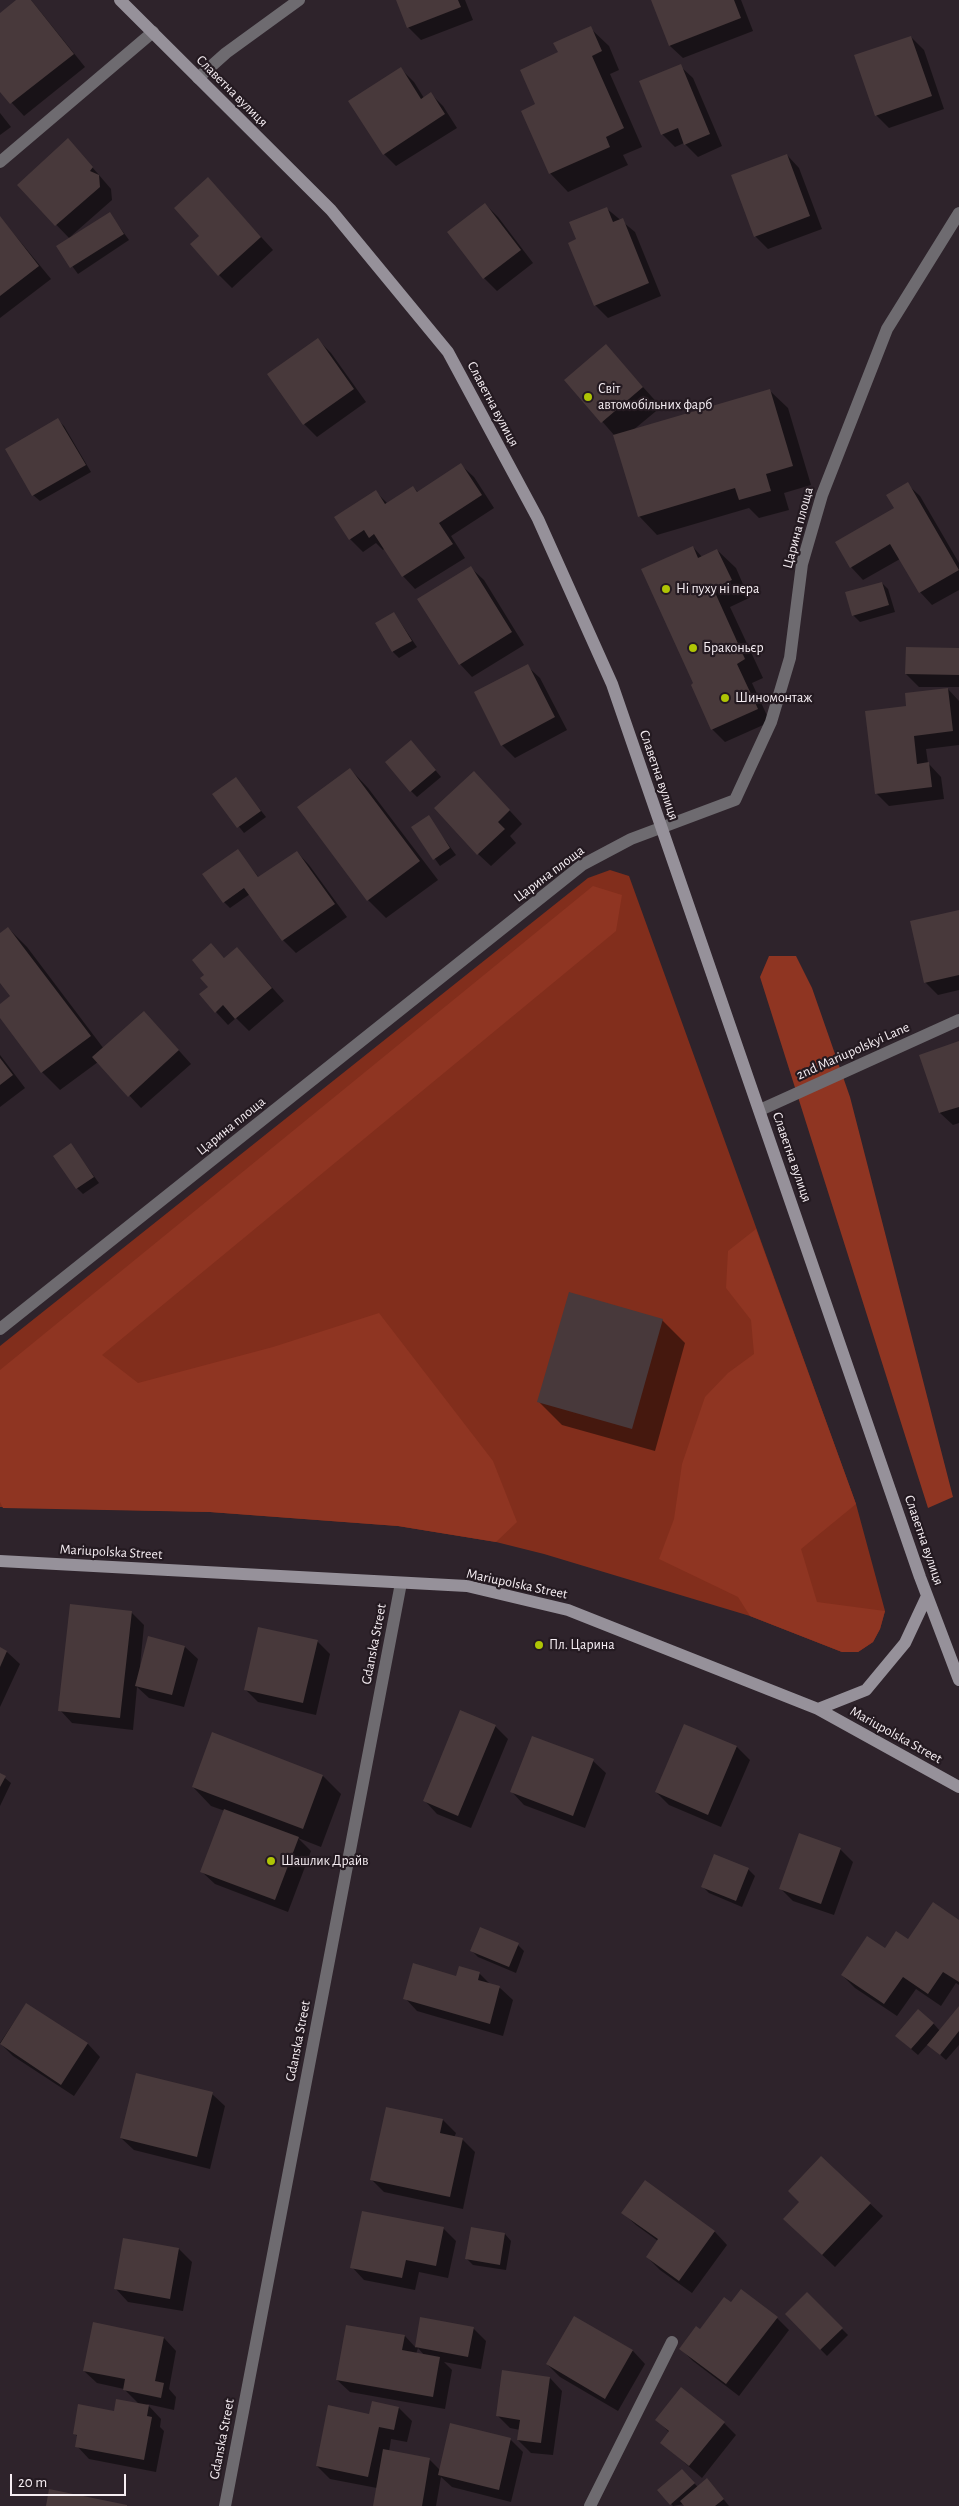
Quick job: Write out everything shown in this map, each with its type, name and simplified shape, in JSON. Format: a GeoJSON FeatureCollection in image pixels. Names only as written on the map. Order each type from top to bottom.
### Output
{"type":"FeatureCollection","features":[{"type":"Feature","properties":{"kind":"main road","name":"Славетна вулиця"},"geometry":{"type":"LineString","coordinates":[[120,0],[331,210],[448,352],[538,519],[612,684],[927,1596],[959,1680]]}},
{"type":"Feature","properties":{"kind":"main road","name":"Mariupolska Street"},"geometry":{"type":"LineString","coordinates":[[0,1561],[466,1586],[568,1610],[818,1709],[959,1787]]}},
{"type":"Feature","properties":{"kind":"main road"},"geometry":{"type":"LineString","coordinates":[[818,1709],[866,1690],[905,1643],[927,1596]]}},
{"type":"Feature","properties":{"kind":"street"},"geometry":{"type":"LineString","coordinates":[[198,78],[226,53],[299,0]]}},
{"type":"Feature","properties":{"kind":"street"},"geometry":{"type":"LineString","coordinates":[[0,162],[153,32]]}},
{"type":"Feature","properties":{"kind":"street","name":"Царина площа"},"geometry":{"type":"LineString","coordinates":[[0,1329],[582,865],[632,839],[735,800],[771,722],[790,658],[802,564],[822,495],[886,329],[959,213]]}},
{"type":"Feature","properties":{"kind":"street","name":"2nd Mariupolskyi Lane"},"geometry":{"type":"LineString","coordinates":[[760,1110],[959,1020]]}},
{"type":"Feature","properties":{"kind":"street","name":"Gdanska Street"},"geometry":{"type":"LineString","coordinates":[[224,2506],[401,1582]]}},
{"type":"Feature","properties":{"kind":"street"},"geometry":{"type":"LineString","coordinates":[[590,2506],[672,2342]]}},
{"type":"Feature","properties":{"kind":"shaded area"},"geometry":{"type":"Polygon","coordinates":[[[610,870],[629,876],[856,1504],[885,1611],[880,1629],[873,1642],[858,1652],[842,1652],[750,1616],[544,1554],[496,1542],[398,1526],[210,1512],[0,1507],[0,1346],[588,878],[610,870]]]}},
{"type":"Feature","properties":{"kind":"shaded area"},"geometry":{"type":"Polygon","coordinates":[[[593,886],[622,895],[616,931],[102,1355],[138,1383],[273,1347],[379,1313],[493,1461],[517,1522],[496,1542],[398,1526],[210,1512],[3,1508],[0,1502],[0,1370],[593,886]]]}},
{"type":"Feature","properties":{"kind":"shaded area"},"geometry":{"type":"Polygon","coordinates":[[[769,956],[796,956],[812,988],[850,1097],[953,1497],[928,1508],[760,977],[769,956]]]}},
{"type":"Feature","properties":{"kind":"shaded area"},"geometry":{"type":"Polygon","coordinates":[[[756,1229],[856,1504],[801,1549],[817,1602],[885,1611],[880,1629],[873,1642],[858,1652],[842,1652],[750,1616],[738,1597],[659,1559],[674,1519],[682,1464],[705,1397],[728,1373],[754,1354],[751,1320],[726,1288],[728,1251],[756,1229]]]}},
{"type":"Feature","properties":{"kind":"building"},"geometry":{"type":"Polygon","coordinates":[[[16,0],[31,0],[74,54],[10,104],[0,92],[0,13],[16,0]]]}},
{"type":"Feature","properties":{"kind":"building"},"geometry":{"type":"Polygon","coordinates":[[[396,0],[458,0],[461,7],[407,28],[396,0]]]}},
{"type":"Feature","properties":{"kind":"building"},"geometry":{"type":"Polygon","coordinates":[[[651,0],[734,0],[741,18],[669,46],[651,0]]]}},
{"type":"Feature","properties":{"kind":"building"},"geometry":{"type":"Polygon","coordinates":[[[591,26],[602,51],[592,56],[624,128],[606,137],[610,147],[549,174],[521,111],[535,104],[520,70],[558,52],[553,43],[591,26]]]}},
{"type":"Feature","properties":{"kind":"building"},"geometry":{"type":"Polygon","coordinates":[[[911,36],[932,96],[875,116],[854,55],[911,36]]]}},
{"type":"Feature","properties":{"kind":"building"},"geometry":{"type":"Polygon","coordinates":[[[681,64],[710,134],[684,145],[678,128],[661,135],[639,81],[681,64]]]}},
{"type":"Feature","properties":{"kind":"building"},"geometry":{"type":"Polygon","coordinates":[[[401,67],[421,99],[431,92],[445,114],[383,155],[348,101],[401,67]]]}},
{"type":"Feature","properties":{"kind":"building"},"geometry":{"type":"Polygon","coordinates":[[[68,138],[93,167],[90,171],[99,175],[100,187],[55,226],[17,185],[68,138]]]}},
{"type":"Feature","properties":{"kind":"building"},"geometry":{"type":"Polygon","coordinates":[[[787,154],[810,216],[754,237],[731,175],[787,154]]]}},
{"type":"Feature","properties":{"kind":"building"},"geometry":{"type":"Polygon","coordinates":[[[208,177],[261,237],[218,276],[190,244],[199,236],[174,208],[208,177]]]}},
{"type":"Feature","properties":{"kind":"building"},"geometry":{"type":"Polygon","coordinates":[[[485,203],[521,250],[483,279],[447,232],[485,203]]]}},
{"type":"Feature","properties":{"kind":"building"},"geometry":{"type":"Polygon","coordinates":[[[607,207],[613,222],[623,218],[649,283],[594,306],[568,243],[576,239],[569,222],[607,207]]]}},
{"type":"Feature","properties":{"kind":"building"},"geometry":{"type":"Polygon","coordinates":[[[110,212],[124,234],[70,268],[56,246],[110,212]]]}},
{"type":"Feature","properties":{"kind":"building"},"geometry":{"type":"Polygon","coordinates":[[[0,216],[39,266],[0,296],[0,216]]]}},
{"type":"Feature","properties":{"kind":"building"},"geometry":{"type":"Polygon","coordinates":[[[318,338],[354,389],[303,425],[267,374],[318,338]]]}},
{"type":"Feature","properties":{"kind":"building"},"geometry":{"type":"Polygon","coordinates":[[[606,344],[643,387],[601,423],[564,380],[606,344]]]}},
{"type":"Feature","properties":{"kind":"building"},"geometry":{"type":"Polygon","coordinates":[[[770,389],[793,466],[766,474],[771,491],[739,500],[735,488],[638,517],[613,435],[770,389]]]}},
{"type":"Feature","properties":{"kind":"building"},"geometry":{"type":"Polygon","coordinates":[[[58,418],[86,465],[32,496],[5,449],[58,418]]]}},
{"type":"Feature","properties":{"kind":"building"},"geometry":{"type":"Polygon","coordinates":[[[461,463],[482,495],[439,523],[453,544],[402,577],[374,534],[369,538],[364,530],[349,540],[334,517],[376,490],[385,504],[413,486],[417,492],[461,463]]]}},
{"type":"Feature","properties":{"kind":"building"},"geometry":{"type":"Polygon","coordinates":[[[908,482],[959,570],[919,593],[890,544],[850,568],[835,542],[894,508],[886,495],[908,482]]]}},
{"type":"Feature","properties":{"kind":"building"},"geometry":{"type":"Polygon","coordinates":[[[693,546],[698,558],[717,549],[732,580],[713,588],[745,659],[737,664],[758,709],[711,730],[691,685],[693,683],[641,569],[693,546]]]}},
{"type":"Feature","properties":{"kind":"building"},"geometry":{"type":"Polygon","coordinates":[[[471,566],[512,632],[459,665],[417,599],[471,566]]]}},
{"type":"Feature","properties":{"kind":"building"},"geometry":{"type":"Polygon","coordinates":[[[882,582],[889,605],[852,616],[845,592],[882,582]]]}},
{"type":"Feature","properties":{"kind":"building"},"geometry":{"type":"Polygon","coordinates":[[[394,612],[412,641],[392,652],[375,623],[394,612]]]}},
{"type":"Feature","properties":{"kind":"building"},"geometry":{"type":"Polygon","coordinates":[[[906,647],[959,648],[959,675],[905,674],[906,647]]]}},
{"type":"Feature","properties":{"kind":"building"},"geometry":{"type":"Polygon","coordinates":[[[528,664],[555,717],[501,746],[474,692],[528,664]]]}},
{"type":"Feature","properties":{"kind":"building"},"geometry":{"type":"Polygon","coordinates":[[[948,688],[953,731],[914,736],[917,764],[929,762],[932,787],[875,794],[865,711],[906,706],[905,693],[948,688]]]}},
{"type":"Feature","properties":{"kind":"building"},"geometry":{"type":"Polygon","coordinates":[[[411,740],[436,770],[410,792],[385,762],[411,740]]]}},
{"type":"Feature","properties":{"kind":"building"},"geometry":{"type":"Polygon","coordinates":[[[350,768],[420,861],[367,901],[297,807],[350,768]]]}},
{"type":"Feature","properties":{"kind":"building"},"geometry":{"type":"Polygon","coordinates":[[[474,771],[510,810],[498,822],[505,829],[477,855],[434,808],[474,771]]]}},
{"type":"Feature","properties":{"kind":"building"},"geometry":{"type":"Polygon","coordinates":[[[236,777],[261,811],[237,828],[212,794],[236,777]]]}},
{"type":"Feature","properties":{"kind":"building"},"geometry":{"type":"Polygon","coordinates":[[[429,815],[450,848],[433,860],[411,827],[429,815]]]}},
{"type":"Feature","properties":{"kind":"building"},"geometry":{"type":"Polygon","coordinates":[[[238,849],[258,877],[297,851],[335,904],[282,941],[244,888],[223,903],[202,874],[238,849]]]}},
{"type":"Feature","properties":{"kind":"building"},"geometry":{"type":"Polygon","coordinates":[[[959,910],[959,975],[924,983],[910,921],[959,910]]]}},
{"type":"Feature","properties":{"kind":"building"},"geometry":{"type":"Polygon","coordinates":[[[8,927],[91,1036],[41,1073],[0,1018],[0,1004],[10,996],[0,983],[0,933],[8,927]]]}},
{"type":"Feature","properties":{"kind":"building"},"geometry":{"type":"Polygon","coordinates":[[[211,943],[224,958],[237,947],[272,988],[235,1019],[223,1005],[215,1013],[199,994],[208,987],[200,978],[204,975],[192,960],[211,943]]]}},
{"type":"Feature","properties":{"kind":"building"},"geometry":{"type":"Polygon","coordinates":[[[144,1011],[179,1050],[128,1097],[92,1057],[144,1011]]]}},
{"type":"Feature","properties":{"kind":"building"},"geometry":{"type":"Polygon","coordinates":[[[959,1041],[959,1107],[939,1113],[919,1055],[959,1041]]]}},
{"type":"Feature","properties":{"kind":"building"},"geometry":{"type":"Polygon","coordinates":[[[0,1058],[13,1075],[0,1085],[0,1058]]]}},
{"type":"Feature","properties":{"kind":"building"},"geometry":{"type":"Polygon","coordinates":[[[71,1143],[94,1177],[76,1189],[53,1156],[71,1143]]]}},
{"type":"Feature","properties":{"kind":"building"},"geometry":{"type":"Polygon","coordinates":[[[569,1292],[663,1319],[632,1429],[537,1402],[569,1292]]]}},
{"type":"Feature","properties":{"kind":"building"},"geometry":{"type":"Polygon","coordinates":[[[70,1604],[132,1611],[120,1718],[58,1711],[70,1604]]]}},
{"type":"Feature","properties":{"kind":"building"},"geometry":{"type":"Polygon","coordinates":[[[258,1627],[318,1640],[303,1703],[244,1690],[258,1627]]]}},
{"type":"Feature","properties":{"kind":"building"},"geometry":{"type":"Polygon","coordinates":[[[148,1636],[185,1646],[172,1695],[135,1686],[148,1636]]]}},
{"type":"Feature","properties":{"kind":"building"},"geometry":{"type":"Polygon","coordinates":[[[0,1647],[7,1651],[0,1667],[0,1647]]]}},
{"type":"Feature","properties":{"kind":"building"},"geometry":{"type":"Polygon","coordinates":[[[460,1710],[496,1725],[458,1816],[423,1801],[460,1710]]]}},
{"type":"Feature","properties":{"kind":"building"},"geometry":{"type":"Polygon","coordinates":[[[684,1724],[737,1746],[708,1815],[655,1792],[684,1724]]]}},
{"type":"Feature","properties":{"kind":"building"},"geometry":{"type":"Polygon","coordinates":[[[212,1732],[323,1775],[303,1829],[192,1787],[212,1732]]]}},
{"type":"Feature","properties":{"kind":"building"},"geometry":{"type":"Polygon","coordinates":[[[532,1736],[594,1759],[573,1816],[510,1792],[532,1736]]]}},
{"type":"Feature","properties":{"kind":"building"},"geometry":{"type":"Polygon","coordinates":[[[0,1773],[6,1776],[0,1787],[0,1773]]]}},
{"type":"Feature","properties":{"kind":"building"},"geometry":{"type":"Polygon","coordinates":[[[224,1809],[299,1837],[275,1900],[200,1872],[224,1809]]]}},
{"type":"Feature","properties":{"kind":"building"},"geometry":{"type":"Polygon","coordinates":[[[799,1833],[841,1848],[821,1904],[779,1889],[799,1833]]]}},
{"type":"Feature","properties":{"kind":"building"},"geometry":{"type":"Polygon","coordinates":[[[714,1854],[749,1868],[736,1901],[701,1887],[714,1854]]]}},
{"type":"Feature","properties":{"kind":"building"},"geometry":{"type":"Polygon","coordinates":[[[933,1902],[959,1920],[959,1982],[943,1972],[928,1994],[903,1977],[884,2004],[841,1975],[867,1936],[885,1948],[896,1931],[908,1939],[933,1902]]]}},
{"type":"Feature","properties":{"kind":"building"},"geometry":{"type":"Polygon","coordinates":[[[480,1927],[519,1943],[509,1967],[470,1951],[480,1927]]]}},
{"type":"Feature","properties":{"kind":"building"},"geometry":{"type":"Polygon","coordinates":[[[413,1963],[456,1976],[459,1966],[480,1972],[478,1980],[500,1986],[490,2024],[403,1999],[413,1963]]]}},
{"type":"Feature","properties":{"kind":"building"},"geometry":{"type":"Polygon","coordinates":[[[26,2003],[88,2043],[61,2085],[0,2044],[26,2003]]]}},
{"type":"Feature","properties":{"kind":"building"},"geometry":{"type":"Polygon","coordinates":[[[959,2006],[959,2031],[940,2055],[927,2045],[959,2006]]]}},
{"type":"Feature","properties":{"kind":"building"},"geometry":{"type":"Polygon","coordinates":[[[918,2009],[934,2023],[911,2049],[895,2036],[918,2009]]]}},
{"type":"Feature","properties":{"kind":"building"},"geometry":{"type":"Polygon","coordinates":[[[136,2073],[213,2092],[197,2157],[120,2138],[136,2073]]]}},
{"type":"Feature","properties":{"kind":"building"},"geometry":{"type":"Polygon","coordinates":[[[386,2107],[443,2119],[440,2133],[463,2138],[450,2197],[370,2180],[386,2107]]]}},
{"type":"Feature","properties":{"kind":"building"},"geometry":{"type":"Polygon","coordinates":[[[821,2156],[871,2203],[822,2255],[783,2219],[799,2202],[788,2191],[821,2156]]]}},
{"type":"Feature","properties":{"kind":"building"},"geometry":{"type":"Polygon","coordinates":[[[645,2180],[715,2231],[679,2281],[646,2257],[658,2239],[621,2213],[645,2180]]]}},
{"type":"Feature","properties":{"kind":"building"},"geometry":{"type":"Polygon","coordinates":[[[362,2211],[444,2227],[436,2266],[406,2260],[402,2278],[350,2268],[362,2211]]]}},
{"type":"Feature","properties":{"kind":"building"},"geometry":{"type":"Polygon","coordinates":[[[471,2227],[505,2233],[500,2265],[465,2259],[471,2227]]]}},
{"type":"Feature","properties":{"kind":"building"},"geometry":{"type":"Polygon","coordinates":[[[123,2238],[179,2248],[170,2299],[114,2289],[123,2238]]]}},
{"type":"Feature","properties":{"kind":"building"},"geometry":{"type":"Polygon","coordinates":[[[741,2289],[778,2317],[726,2384],[679,2349],[696,2326],[700,2329],[724,2297],[731,2302],[741,2289]]]}},
{"type":"Feature","properties":{"kind":"building"},"geometry":{"type":"Polygon","coordinates":[[[807,2292],[843,2328],[820,2350],[785,2314],[807,2292]]]}},
{"type":"Feature","properties":{"kind":"building"},"geometry":{"type":"Polygon","coordinates":[[[574,2316],[633,2350],[605,2399],[546,2364],[574,2316]]]}},
{"type":"Feature","properties":{"kind":"building"},"geometry":{"type":"Polygon","coordinates":[[[420,2317],[474,2327],[468,2357],[415,2347],[420,2317]]]}},
{"type":"Feature","properties":{"kind":"building"},"geometry":{"type":"Polygon","coordinates":[[[93,2322],[164,2337],[155,2381],[164,2383],[161,2398],[123,2390],[125,2379],[83,2371],[93,2322]]]}},
{"type":"Feature","properties":{"kind":"building"},"geometry":{"type":"Polygon","coordinates":[[[346,2325],[405,2335],[402,2350],[440,2357],[433,2397],[336,2380],[346,2325]]]}},
{"type":"Feature","properties":{"kind":"building"},"geometry":{"type":"Polygon","coordinates":[[[502,2370],[550,2377],[541,2443],[517,2440],[520,2420],[496,2416],[502,2370]]]}},
{"type":"Feature","properties":{"kind":"building"},"geometry":{"type":"Polygon","coordinates":[[[681,2387],[725,2422],[689,2466],[660,2443],[669,2431],[655,2420],[681,2387]]]}},
{"type":"Feature","properties":{"kind":"building"},"geometry":{"type":"Polygon","coordinates":[[[116,2399],[149,2405],[147,2416],[152,2417],[144,2460],[75,2447],[77,2435],[73,2434],[78,2404],[114,2411],[116,2399]]]}},
{"type":"Feature","properties":{"kind":"building"},"geometry":{"type":"Polygon","coordinates":[[[372,2401],[399,2407],[394,2430],[379,2427],[368,2477],[316,2466],[328,2405],[369,2414],[372,2401]]]}},
{"type":"Feature","properties":{"kind":"building"},"geometry":{"type":"Polygon","coordinates":[[[450,2423],[511,2438],[499,2490],[438,2475],[450,2423]]]}},
{"type":"Feature","properties":{"kind":"building"},"geometry":{"type":"Polygon","coordinates":[[[383,2449],[430,2458],[422,2506],[373,2506],[383,2449]]]}},
{"type":"Feature","properties":{"kind":"building"},"geometry":{"type":"Polygon","coordinates":[[[682,2469],[695,2483],[670,2505],[657,2490],[682,2469]]]}},
{"type":"Feature","properties":{"kind":"building"},"geometry":{"type":"Polygon","coordinates":[[[707,2478],[724,2499],[715,2506],[684,2506],[680,2501],[707,2478]]]}},
{"type":"Feature","properties":{"kind":"building"},"geometry":{"type":"Polygon","coordinates":[[[49,2489],[127,2505],[127,2506],[46,2506],[49,2489]]]}},
{"type":"Feature","properties":{"kind":"place","name":"Світ автомобільних фарб"},"geometry":{"type":"Point","coordinates":[588,397]}},
{"type":"Feature","properties":{"kind":"place","name":"Ні пуху ні пера"},"geometry":{"type":"Point","coordinates":[666,589]}},
{"type":"Feature","properties":{"kind":"place","name":"Браконьєр"},"geometry":{"type":"Point","coordinates":[693,648]}},
{"type":"Feature","properties":{"kind":"place","name":"Шиномонтаж"},"geometry":{"type":"Point","coordinates":[725,698]}},
{"type":"Feature","properties":{"kind":"place","name":"Пл. Царина"},"geometry":{"type":"Point","coordinates":[539,1645]}},
{"type":"Feature","properties":{"kind":"place","name":"Шашлик Драйв"},"geometry":{"type":"Point","coordinates":[271,1861]}}]}
